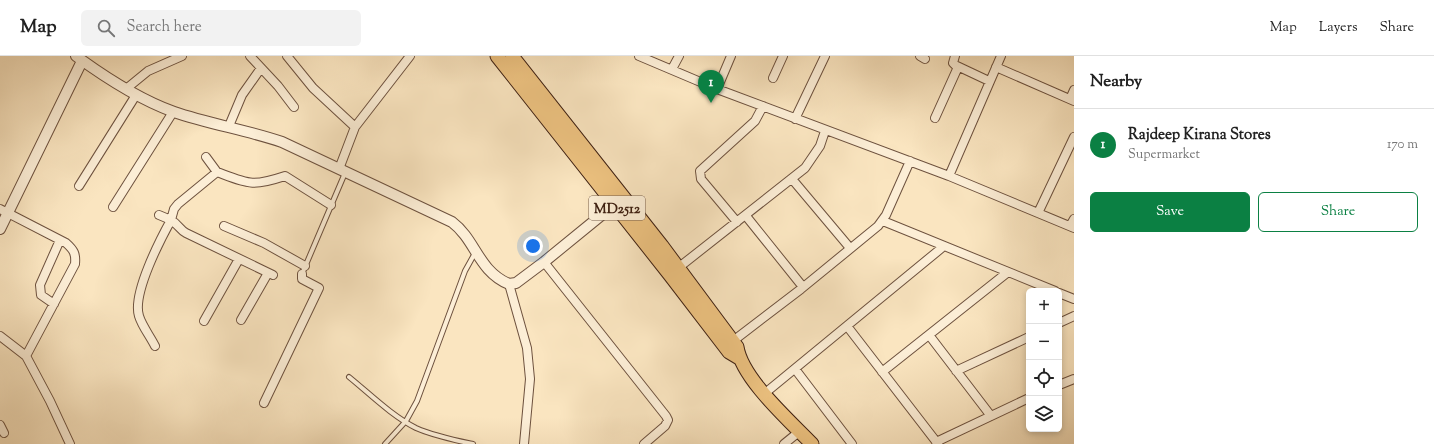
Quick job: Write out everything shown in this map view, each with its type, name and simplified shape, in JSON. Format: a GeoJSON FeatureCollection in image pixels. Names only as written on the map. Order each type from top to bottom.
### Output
{"type":"FeatureCollection","features":[{"type":"Feature","properties":{"kind":"main road","name":"MD2512"},"geometry":{"type":"LineString","coordinates":[[497,56],[618,201],[678,268],[733,341],[737,347],[739,358]]}},
{"type":"Feature","properties":{"kind":"main road","name":"MD2512"},"geometry":{"type":"LineString","coordinates":[[512,56],[729,352],[739,358],[764,394],[812,444]]}},
{"type":"Feature","properties":{"kind":"street"},"geometry":{"type":"LineString","coordinates":[[126,89],[148,71],[182,56]]}},
{"type":"Feature","properties":{"kind":"street"},"geometry":{"type":"LineString","coordinates":[[250,56],[294,107]]}},
{"type":"Feature","properties":{"kind":"street"},"geometry":{"type":"LineString","coordinates":[[287,56],[313,88],[355,127]]}},
{"type":"Feature","properties":{"kind":"street"},"geometry":{"type":"LineString","coordinates":[[342,171],[355,127],[410,56]]}},
{"type":"Feature","properties":{"kind":"street"},"geometry":{"type":"LineString","coordinates":[[639,56],[717,89],[949,176],[1038,213],[1073,224]]}},
{"type":"Feature","properties":{"kind":"street"},"geometry":{"type":"LineString","coordinates":[[672,69],[679,56]]}},
{"type":"Feature","properties":{"kind":"street"},"geometry":{"type":"LineString","coordinates":[[717,89],[731,56]]}},
{"type":"Feature","properties":{"kind":"street"},"geometry":{"type":"LineString","coordinates":[[773,78],[783,56]]}},
{"type":"Feature","properties":{"kind":"street"},"geometry":{"type":"LineString","coordinates":[[795,119],[825,56]]}},
{"type":"Feature","properties":{"kind":"street"},"geometry":{"type":"LineString","coordinates":[[955,56],[953,63],[958,67],[989,81]]}},
{"type":"Feature","properties":{"kind":"street"},"geometry":{"type":"LineString","coordinates":[[949,176],[1001,56]]}},
{"type":"Feature","properties":{"kind":"street"},"geometry":{"type":"LineString","coordinates":[[0,229],[4,211],[79,58],[136,95],[173,112],[255,133],[282,142],[452,222],[459,227],[475,252],[495,277],[509,284],[516,283],[544,262],[618,201]]}},
{"type":"Feature","properties":{"kind":"street"},"geometry":{"type":"LineString","coordinates":[[935,118],[958,67]]}},
{"type":"Feature","properties":{"kind":"street"},"geometry":{"type":"LineString","coordinates":[[996,67],[1072,100],[1074,90]]}},
{"type":"Feature","properties":{"kind":"street"},"geometry":{"type":"LineString","coordinates":[[229,126],[242,95],[261,68]]}},
{"type":"Feature","properties":{"kind":"street"},"geometry":{"type":"LineString","coordinates":[[79,186],[136,95]]}},
{"type":"Feature","properties":{"kind":"street"},"geometry":{"type":"LineString","coordinates":[[738,222],[701,178],[700,171],[755,121],[763,106]]}},
{"type":"Feature","properties":{"kind":"street"},"geometry":{"type":"LineString","coordinates":[[114,207],[173,112]]}},
{"type":"Feature","properties":{"kind":"street"},"geometry":{"type":"LineString","coordinates":[[678,268],[746,216],[805,168],[815,155],[825,130]]}},
{"type":"Feature","properties":{"kind":"street"},"geometry":{"type":"LineString","coordinates":[[1038,213],[1074,137]]}},
{"type":"Feature","properties":{"kind":"street"},"geometry":{"type":"LineString","coordinates":[[206,157],[217,172],[248,184],[278,180],[285,176],[331,205]]}},
{"type":"Feature","properties":{"kind":"street"},"geometry":{"type":"LineString","coordinates":[[733,341],[803,287],[883,221],[910,161]]}},
{"type":"Feature","properties":{"kind":"street"},"geometry":{"type":"LineString","coordinates":[[155,346],[138,316],[138,301],[152,255],[171,220],[174,209],[217,172]]}},
{"type":"Feature","properties":{"kind":"street"},"geometry":{"type":"LineString","coordinates":[[792,179],[850,248]]}},
{"type":"Feature","properties":{"kind":"street"},"geometry":{"type":"LineString","coordinates":[[4,211],[60,240],[73,249],[76,256],[75,264],[26,356]]}},
{"type":"Feature","properties":{"kind":"street"},"geometry":{"type":"LineString","coordinates":[[159,215],[179,225],[181,231],[271,274],[241,320]]}},
{"type":"Feature","properties":{"kind":"street"},"geometry":{"type":"LineString","coordinates":[[746,216],[803,287]]}},
{"type":"Feature","properties":{"kind":"street"},"geometry":{"type":"LineString","coordinates":[[883,221],[1048,288]]}},
{"type":"Feature","properties":{"kind":"street"},"geometry":{"type":"LineString","coordinates":[[224,226],[264,243],[303,270],[302,279],[320,288],[264,403]]}},
{"type":"Feature","properties":{"kind":"street"},"geometry":{"type":"LineString","coordinates":[[54,304],[41,295],[40,285],[60,240]]}},
{"type":"Feature","properties":{"kind":"street"},"geometry":{"type":"LineString","coordinates":[[764,394],[944,246]]}},
{"type":"Feature","properties":{"kind":"street"},"geometry":{"type":"LineString","coordinates":[[204,321],[239,259]]}},
{"type":"Feature","properties":{"kind":"street"},"geometry":{"type":"LineString","coordinates":[[544,262],[666,416],[668,420],[665,426],[644,444]]}},
{"type":"Feature","properties":{"kind":"street"},"geometry":{"type":"LineString","coordinates":[[882,372],[1008,272]]}},
{"type":"Feature","properties":{"kind":"street"},"geometry":{"type":"LineString","coordinates":[[509,284],[527,348],[529,372],[528,416],[524,444]]}},
{"type":"Feature","properties":{"kind":"street"},"geometry":{"type":"LineString","coordinates":[[1062,294],[1074,299]]}},
{"type":"Feature","properties":{"kind":"street"},"geometry":{"type":"LineString","coordinates":[[1062,322],[1074,316]]}},
{"type":"Feature","properties":{"kind":"street"},"geometry":{"type":"LineString","coordinates":[[847,326],[937,443],[1026,399]]}},
{"type":"Feature","properties":{"kind":"street"},"geometry":{"type":"LineString","coordinates":[[929,335],[990,416]]}},
{"type":"Feature","properties":{"kind":"street"},"geometry":{"type":"LineString","coordinates":[[0,336],[26,356],[50,401],[70,444]]}},
{"type":"Feature","properties":{"kind":"street"},"geometry":{"type":"LineString","coordinates":[[956,371],[1026,338]]}},
{"type":"Feature","properties":{"kind":"street"},"geometry":{"type":"LineString","coordinates":[[795,369],[852,444]]}},
{"type":"Feature","properties":{"kind":"street"},"geometry":{"type":"LineString","coordinates":[[1062,384],[1074,378]]}},
{"type":"Feature","properties":{"kind":"street"},"geometry":{"type":"LineString","coordinates":[[784,444],[800,431]]}},
{"type":"Feature","properties":{"kind":"lane"},"geometry":{"type":"LineString","coordinates":[[303,270],[331,205],[342,171]]}},
{"type":"Feature","properties":{"kind":"lane"},"geometry":{"type":"LineString","coordinates":[[385,444],[406,421],[417,402],[465,271],[475,252]]}},
{"type":"Feature","properties":{"kind":"lane"},"geometry":{"type":"LineString","coordinates":[[349,377],[406,421],[428,432],[473,444]]}},
{"type":"Feature","properties":{"kind":"place","name":"Rajdeep Kirana Stores"},"geometry":{"type":"Point","coordinates":[711,103]}}]}
